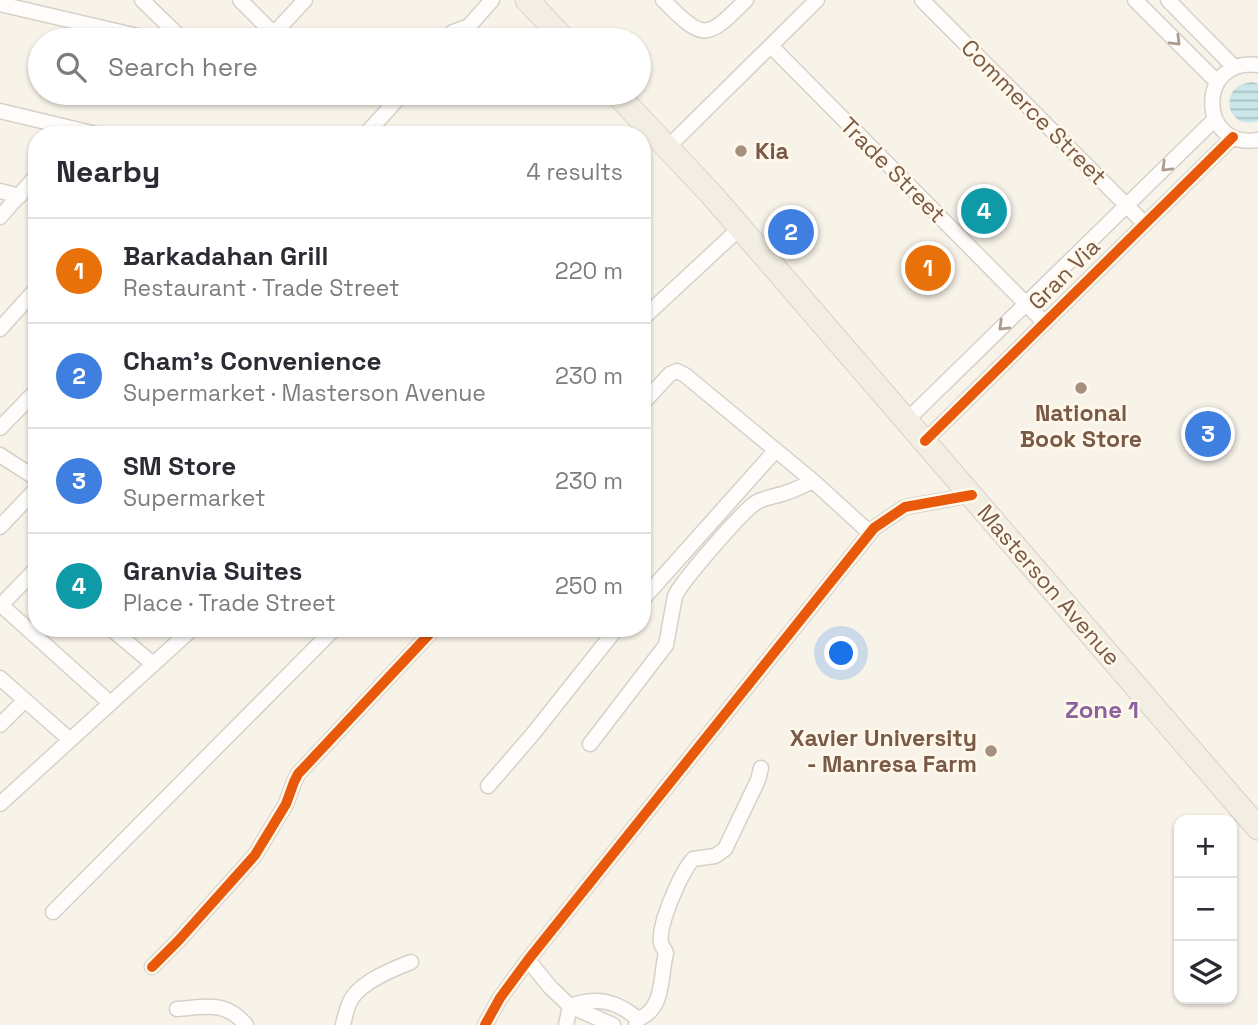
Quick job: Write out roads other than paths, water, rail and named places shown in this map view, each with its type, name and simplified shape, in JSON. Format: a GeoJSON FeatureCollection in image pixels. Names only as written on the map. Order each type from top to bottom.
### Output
{"type":"FeatureCollection","features":[{"type":"Feature","properties":{"kind":"main road"},"geometry":{"type":"LineString","coordinates":[[527,0],[554,28]]}},
{"type":"Feature","properties":{"kind":"main road","name":"Masterson Avenue"},"geometry":{"type":"LineString","coordinates":[[628,105],[648,126]]}},
{"type":"Feature","properties":{"kind":"main road","name":"Masterson Avenue"},"geometry":{"type":"LineString","coordinates":[[651,129],[907,420],[1258,828]]}},
{"type":"Feature","properties":{"kind":"street"},"geometry":{"type":"LineString","coordinates":[[36,0],[50,15]]}},
{"type":"Feature","properties":{"kind":"street"},"geometry":{"type":"LineString","coordinates":[[142,0],[171,28]]}},
{"type":"Feature","properties":{"kind":"street"},"geometry":{"type":"LineString","coordinates":[[240,0],[263,28]]}},
{"type":"Feature","properties":{"kind":"street"},"geometry":{"type":"LineString","coordinates":[[279,28],[305,0]]}},
{"type":"Feature","properties":{"kind":"street"},"geometry":{"type":"LineString","coordinates":[[464,28],[469,26],[492,0]]}},
{"type":"Feature","properties":{"kind":"street"},"geometry":{"type":"LineString","coordinates":[[663,0],[685,22],[705,31],[724,22],[746,0]]}},
{"type":"Feature","properties":{"kind":"street"},"geometry":{"type":"LineString","coordinates":[[668,147],[817,0]]}},
{"type":"Feature","properties":{"kind":"street","name":"Commerce Street"},"geometry":{"type":"LineString","coordinates":[[922,0],[1145,224]]}},
{"type":"Feature","properties":{"kind":"street"},"geometry":{"type":"LineString","coordinates":[[1135,0],[1217,82]]}},
{"type":"Feature","properties":{"kind":"street"},"geometry":{"type":"LineString","coordinates":[[1168,0],[1234,67]]}},
{"type":"Feature","properties":{"kind":"street"},"geometry":{"type":"LineString","coordinates":[[0,4],[105,28]]}},
{"type":"Feature","properties":{"kind":"street","name":"Trade Street"},"geometry":{"type":"LineString","coordinates":[[771,46],[1045,323]]}},
{"type":"Feature","properties":{"kind":"street"},"geometry":{"type":"LineString","coordinates":[[1258,65],[1234,67],[1227,71],[1217,82],[1211,100],[1215,119],[1226,133],[1242,140],[1258,140]]}},
{"type":"Feature","properties":{"kind":"street"},"geometry":{"type":"LineString","coordinates":[[373,126],[391,105]]}},
{"type":"Feature","properties":{"kind":"street"},"geometry":{"type":"LineString","coordinates":[[0,111],[53,126]]}},
{"type":"Feature","properties":{"kind":"street","name":"Gran Via"},"geometry":{"type":"LineString","coordinates":[[907,420],[1215,119]]}},
{"type":"Feature","properties":{"kind":"street","name":"Gran Via"},"geometry":{"type":"LineString","coordinates":[[925,441],[1233,137]]}},
{"type":"Feature","properties":{"kind":"street"},"geometry":{"type":"LineString","coordinates":[[0,217],[28,186]]}},
{"type":"Feature","properties":{"kind":"street"},"geometry":{"type":"LineString","coordinates":[[0,191],[20,196]]}},
{"type":"Feature","properties":{"kind":"street"},"geometry":{"type":"LineString","coordinates":[[651,311],[740,228]]}},
{"type":"Feature","properties":{"kind":"street"},"geometry":{"type":"LineString","coordinates":[[0,328],[28,298]]}},
{"type":"Feature","properties":{"kind":"street"},"geometry":{"type":"LineString","coordinates":[[651,394],[670,374],[677,371],[685,375],[813,481],[870,533]]}},
{"type":"Feature","properties":{"kind":"street"},"geometry":{"type":"LineString","coordinates":[[0,428],[28,399]]}},
{"type":"Feature","properties":{"kind":"street"},"geometry":{"type":"LineString","coordinates":[[651,590],[775,451]]}},
{"type":"Feature","properties":{"kind":"street"},"geometry":{"type":"LineString","coordinates":[[0,455],[28,473]]}},
{"type":"Feature","properties":{"kind":"street"},"geometry":{"type":"LineString","coordinates":[[590,744],[666,645],[675,596],[692,572],[757,502],[813,481]]}},
{"type":"Feature","properties":{"kind":"street"},"geometry":{"type":"LineString","coordinates":[[485,1025],[500,998],[528,960],[870,533],[905,507],[972,495]]}},
{"type":"Feature","properties":{"kind":"street"},"geometry":{"type":"LineString","coordinates":[[0,527],[28,497]]}},
{"type":"Feature","properties":{"kind":"street"},"geometry":{"type":"LineString","coordinates":[[28,578],[1,606],[28,630]]}},
{"type":"Feature","properties":{"kind":"street"},"geometry":{"type":"LineString","coordinates":[[36,637],[110,703]]}},
{"type":"Feature","properties":{"kind":"street"},"geometry":{"type":"LineString","coordinates":[[121,637],[153,664]]}},
{"type":"Feature","properties":{"kind":"street"},"geometry":{"type":"LineString","coordinates":[[0,804],[184,637]]}},
{"type":"Feature","properties":{"kind":"street"},"geometry":{"type":"LineString","coordinates":[[53,912],[326,637]]}},
{"type":"Feature","properties":{"kind":"street"},"geometry":{"type":"LineString","coordinates":[[152,967],[255,855],[286,804],[298,774],[427,637]]}},
{"type":"Feature","properties":{"kind":"street"},"geometry":{"type":"LineString","coordinates":[[488,786],[610,637]]}},
{"type":"Feature","properties":{"kind":"street"},"geometry":{"type":"LineString","coordinates":[[0,678],[70,740]]}},
{"type":"Feature","properties":{"kind":"street"},"geometry":{"type":"LineString","coordinates":[[0,725],[24,701]]}},
{"type":"Feature","properties":{"kind":"street"},"geometry":{"type":"LineString","coordinates":[[570,1006],[586,1001],[611,1003],[626,1008],[637,1022],[650,1012],[658,998],[666,953],[661,942],[663,926],[677,886],[693,859],[715,856],[725,849],[761,768]]}},
{"type":"Feature","properties":{"kind":"street"},"geometry":{"type":"LineString","coordinates":[[528,960],[570,1006],[613,1025]]}},
{"type":"Feature","properties":{"kind":"street"},"geometry":{"type":"LineString","coordinates":[[343,1025],[353,996],[360,988],[411,962]]}},
{"type":"Feature","properties":{"kind":"street"},"geometry":{"type":"LineString","coordinates":[[177,1009],[218,1006],[231,1010],[246,1025]]}},
{"type":"Feature","properties":{"kind":"street"},"geometry":{"type":"LineString","coordinates":[[566,1025],[570,1006]]}},
{"type":"Feature","properties":{"kind":"water"},"geometry":{"type":"Polygon","coordinates":[[[1253,82],[1258,84],[1258,121],[1247,123],[1233,114],[1230,98],[1234,90],[1241,85],[1253,82]]]}},
{"type":"Feature","properties":{"kind":"place","name":"Kia"},"geometry":{"type":"Point","coordinates":[741,151]}},
{"type":"Feature","properties":{"kind":"place","name":"Granvia Suites"},"geometry":{"type":"Point","coordinates":[984,211]}},
{"type":"Feature","properties":{"kind":"place","name":"Cham's Convenience"},"geometry":{"type":"Point","coordinates":[791,232]}},
{"type":"Feature","properties":{"kind":"place","name":"Barkadahan Grill"},"geometry":{"type":"Point","coordinates":[928,268]}},
{"type":"Feature","properties":{"kind":"place","name":"National Book Store"},"geometry":{"type":"Point","coordinates":[1081,388]}},
{"type":"Feature","properties":{"kind":"place","name":"SM Store"},"geometry":{"type":"Point","coordinates":[1208,434]}},
{"type":"Feature","properties":{"kind":"place","name":"Xavier University - Manresa Farm"},"geometry":{"type":"Point","coordinates":[991,751]}},
{"type":"Feature","properties":{"kind":"district","name":"Zone 1"},"geometry":{"type":"Point","coordinates":[1102,710]}}]}
